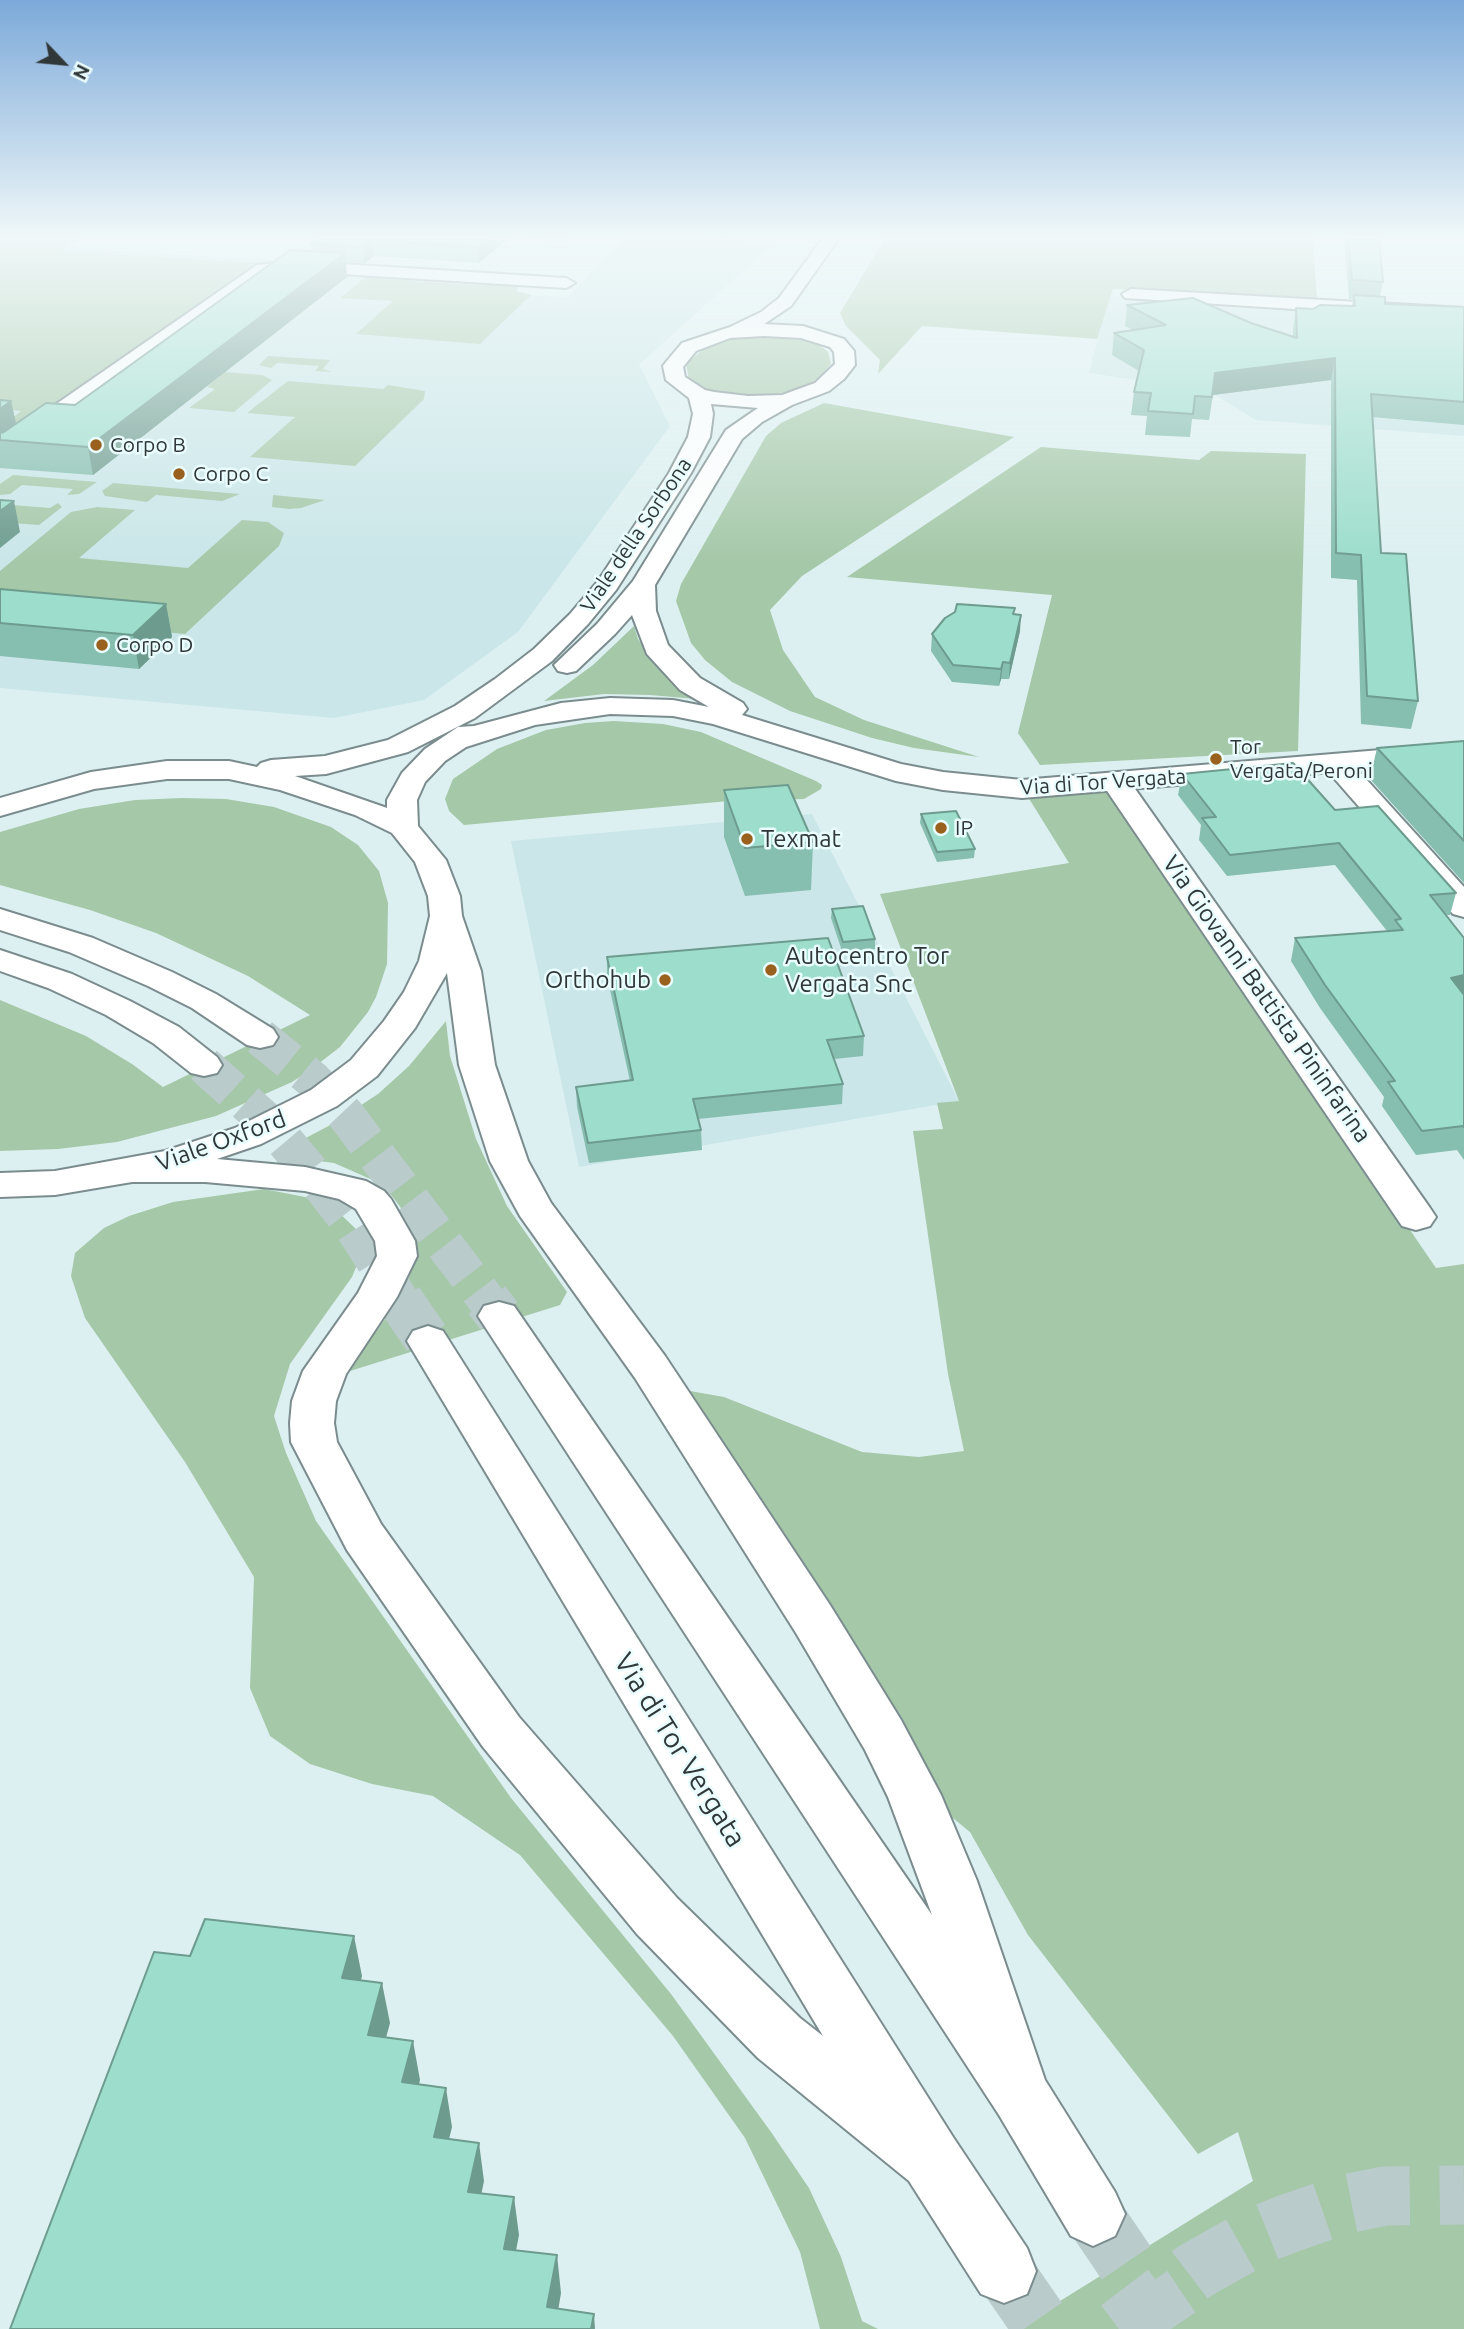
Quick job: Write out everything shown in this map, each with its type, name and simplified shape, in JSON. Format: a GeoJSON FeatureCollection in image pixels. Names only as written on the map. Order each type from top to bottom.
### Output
{"type":"FeatureCollection","features":[{"type":"Feature","properties":{"kind":"street"},"geometry":{"type":"LineString","coordinates":[[0,453],[150,347]]}},
{"type":"Feature","properties":{"kind":"street"},"geometry":{"type":"LineString","coordinates":[[692,347],[686,349],[673,366],[676,380],[699,395],[748,402],[785,401],[822,387],[841,372],[846,355],[840,347]]}},
{"type":"Feature","properties":{"kind":"street","name":"Viale della Sorbona"},"geometry":{"type":"LineString","coordinates":[[229,770],[326,765],[384,752],[449,721],[524,670],[579,619],[607,585],[680,473],[699,437],[703,414],[699,395]]}},
{"type":"Feature","properties":{"kind":"street","name":"Viale della Sorbona"},"geometry":{"type":"LineString","coordinates":[[403,827],[401,810],[408,785],[429,760],[565,666],[606,629],[643,585],[730,440],[745,425],[785,401]]}},
{"type":"Feature","properties":{"kind":"street","name":"Via di Tor Vergata"},"geometry":{"type":"LineString","coordinates":[[643,585],[643,611],[647,627],[656,648],[672,667],[704,693],[790,739]]}},
{"type":"Feature","properties":{"kind":"street","name":"Via di Tor Vergata"},"geometry":{"type":"LineString","coordinates":[[456,741],[542,714],[626,705],[697,712],[896,772],[957,783],[1028,789],[1464,752]]}},
{"type":"Feature","properties":{"kind":"street"},"geometry":{"type":"LineString","coordinates":[[1336,763],[1464,907]]}},
{"type":"Feature","properties":{"kind":"street","name":"Viale Oxford"},"geometry":{"type":"LineString","coordinates":[[0,807],[91,781],[167,770],[229,770],[321,792],[403,827],[430,860],[444,896],[446,916],[436,961],[421,992],[385,1045],[351,1080],[324,1098],[248,1136],[137,1171],[55,1183],[0,1185]]}},
{"type":"Feature","properties":{"kind":"street"},"geometry":{"type":"LineString","coordinates":[[0,798],[91,781]]}},
{"type":"Feature","properties":{"kind":"street","name":"Via Giovanni Battista Pininfarina"},"geometry":{"type":"LineString","coordinates":[[1116,782],[1416,1217]]}},
{"type":"Feature","properties":{"kind":"street"},"geometry":{"type":"LineString","coordinates":[[446,916],[464,971],[477,1065],[509,1161],[534,1207],[650,1367],[813,1619],[883,1735],[914,1795],[949,1881],[1020,2094]]}},
{"type":"Feature","properties":{"kind":"street"},"geometry":{"type":"LineString","coordinates":[[0,919],[81,945],[160,979],[204,1000],[260,1037]]}},
{"type":"Feature","properties":{"kind":"street"},"geometry":{"type":"LineString","coordinates":[[0,960],[60,981],[118,1008],[166,1035],[204,1065]]}},
{"type":"Feature","properties":{"kind":"street"},"geometry":{"type":"LineString","coordinates":[[137,1171],[205,1170],[305,1179],[352,1190],[370,1200],[377,1208],[395,1241],[397,1256],[376,1297],[325,1371],[314,1401],[312,1423],[314,1441],[324,1463],[364,1537],[501,1732],[675,1936],[813,2068],[931,2159],[1004,2270]]}},
{"type":"Feature","properties":{"kind":"street"},"geometry":{"type":"LineString","coordinates":[[499,1316],[1020,2094],[1093,2214]]}},
{"type":"Feature","properties":{"kind":"street","name":"Via di Tor Vergata"},"geometry":{"type":"LineString","coordinates":[[428,1341],[931,2159]]}},
{"type":"Feature","properties":{"kind":"shaded area"},"geometry":{"type":"Polygon","coordinates":[[[0,347],[659,347],[639,365],[670,426],[518,632],[424,700],[334,718],[0,688],[0,347]]]}},
{"type":"Feature","properties":{"kind":"shaded area"},"geometry":{"type":"Polygon","coordinates":[[[1095,347],[1464,347],[1464,436],[1256,420],[1209,391],[1089,373],[1095,347]]]}},
{"type":"Feature","properties":{"kind":"shaded area"},"geometry":{"type":"Polygon","coordinates":[[[812,814],[959,1101],[579,1167],[511,841],[812,814]]]}},
{"type":"Feature","properties":{"kind":"green space"},"geometry":{"type":"Polygon","coordinates":[[[0,347],[139,347],[0,445],[0,428],[21,411],[0,409],[0,347]]]}},
{"type":"Feature","properties":{"kind":"green space"},"geometry":{"type":"Polygon","coordinates":[[[710,347],[821,347],[828,352],[831,364],[821,376],[804,387],[773,395],[743,397],[708,392],[689,379],[686,364],[710,347]]]}},
{"type":"Feature","properties":{"kind":"green space"},"geometry":{"type":"Polygon","coordinates":[[[867,347],[903,347],[878,374],[880,360],[867,347]]]}},
{"type":"Feature","properties":{"kind":"green space"},"geometry":{"type":"Polygon","coordinates":[[[268,356],[330,360],[323,369],[332,372],[315,371],[319,366],[277,363],[271,368],[259,365],[268,356]]]}},
{"type":"Feature","properties":{"kind":"green space"},"geometry":{"type":"Polygon","coordinates":[[[225,372],[262,375],[272,380],[234,412],[189,408],[215,389],[207,387],[225,372]]]}},
{"type":"Feature","properties":{"kind":"green space"},"geometry":{"type":"Polygon","coordinates":[[[288,381],[383,389],[388,385],[425,391],[424,399],[355,466],[250,457],[295,417],[247,413],[288,381]]]}},
{"type":"Feature","properties":{"kind":"green space"},"geometry":{"type":"Polygon","coordinates":[[[824,403],[1014,437],[802,576],[770,610],[783,650],[815,697],[864,720],[979,757],[914,748],[872,738],[790,711],[732,682],[705,660],[691,643],[676,601],[681,584],[766,436],[781,423],[824,403]]]}},
{"type":"Feature","properties":{"kind":"green space"},"geometry":{"type":"Polygon","coordinates":[[[1041,447],[1199,460],[1211,451],[1306,454],[1298,751],[1040,765],[1018,733],[1052,595],[847,577],[1041,447]]]}},
{"type":"Feature","properties":{"kind":"green space"},"geometry":{"type":"Polygon","coordinates":[[[13,475],[97,482],[79,494],[67,495],[73,489],[22,485],[10,494],[0,495],[0,484],[13,475]]]}},
{"type":"Feature","properties":{"kind":"green space"},"geometry":{"type":"Polygon","coordinates":[[[113,483],[240,494],[222,501],[156,495],[147,502],[105,496],[102,491],[113,483]]]}},
{"type":"Feature","properties":{"kind":"green space"},"geometry":{"type":"Polygon","coordinates":[[[273,495],[325,500],[289,509],[272,507],[273,495]]]}},
{"type":"Feature","properties":{"kind":"green space"},"geometry":{"type":"Polygon","coordinates":[[[58,503],[62,507],[39,525],[0,522],[0,504],[50,508],[58,503]]]}},
{"type":"Feature","properties":{"kind":"green space"},"geometry":{"type":"Polygon","coordinates":[[[97,507],[135,510],[79,558],[188,568],[242,520],[268,522],[284,533],[279,546],[185,634],[0,617],[0,571],[71,512],[97,507]]]}},
{"type":"Feature","properties":{"kind":"green space"},"geometry":{"type":"Polygon","coordinates":[[[634,626],[638,639],[656,665],[696,699],[604,694],[544,701],[593,665],[634,626]]]}},
{"type":"Feature","properties":{"kind":"green space"},"geometry":{"type":"Polygon","coordinates":[[[614,721],[663,724],[701,732],[816,781],[822,785],[821,789],[804,799],[729,801],[464,825],[449,811],[445,799],[453,779],[497,749],[546,730],[614,721]]]}},
{"type":"Feature","properties":{"kind":"green space"},"geometry":{"type":"Polygon","coordinates":[[[1110,791],[1436,1268],[1464,1264],[1464,2329],[1015,2329],[1253,2181],[1238,2132],[1198,2154],[1028,1935],[970,1832],[905,1779],[662,1386],[724,1397],[862,1452],[919,1457],[964,1451],[948,1374],[913,1131],[943,1129],[937,1103],[959,1101],[880,894],[1069,863],[1028,797],[1110,791]]]}},
{"type":"Feature","properties":{"kind":"green space"},"geometry":{"type":"Polygon","coordinates":[[[226,799],[274,807],[331,827],[358,845],[379,871],[388,903],[387,964],[376,997],[368,1012],[340,1047],[309,1071],[292,1082],[216,1116],[117,1142],[58,1149],[0,1151],[0,1000],[86,1036],[163,1087],[310,1015],[248,976],[156,933],[90,910],[0,885],[0,832],[79,809],[135,800],[226,799]]]}},
{"type":"Feature","properties":{"kind":"green space"},"geometry":{"type":"Polygon","coordinates":[[[446,1021],[450,1056],[476,1139],[507,1206],[567,1292],[560,1305],[347,1372],[404,1293],[417,1252],[410,1220],[392,1196],[375,1181],[334,1163],[274,1155],[334,1123],[378,1094],[409,1066],[446,1021]]]}},
{"type":"Feature","properties":{"kind":"green space"},"geometry":{"type":"Polygon","coordinates":[[[264,1189],[305,1197],[332,1206],[357,1230],[362,1253],[352,1277],[290,1364],[274,1416],[286,1453],[316,1521],[511,1798],[671,1994],[771,2132],[809,2188],[841,2257],[862,2321],[878,2329],[820,2329],[800,2252],[745,2138],[673,2036],[520,1855],[433,1796],[372,1784],[310,1764],[270,1736],[250,1688],[254,1577],[185,1462],[85,1318],[71,1276],[75,1253],[104,1228],[129,1216],[173,1202],[264,1189]]]}},
{"type":"Feature","properties":{"kind":"building"},"geometry":{"type":"Polygon","coordinates":[[[156,347],[221,347],[88,447],[0,440],[0,433],[46,403],[75,405],[156,347]]]}},
{"type":"Feature","properties":{"kind":"building"},"geometry":{"type":"Polygon","coordinates":[[[1138,347],[1464,347],[1464,402],[1371,394],[1381,553],[1406,554],[1418,701],[1367,696],[1361,555],[1336,553],[1335,358],[1215,373],[1212,397],[1195,396],[1193,414],[1148,411],[1151,393],[1134,392],[1144,350],[1138,347]]]}},
{"type":"Feature","properties":{"kind":"building"},"geometry":{"type":"Polygon","coordinates":[[[0,400],[11,401],[0,409],[0,400]]]}},
{"type":"Feature","properties":{"kind":"building"},"geometry":{"type":"Polygon","coordinates":[[[0,500],[14,501],[0,511],[0,500]]]}},
{"type":"Feature","properties":{"kind":"building"},"geometry":{"type":"Polygon","coordinates":[[[0,589],[166,604],[133,635],[0,623],[0,589]]]}},
{"type":"Feature","properties":{"kind":"building"},"geometry":{"type":"Polygon","coordinates":[[[957,604],[1015,608],[1013,614],[1021,615],[1010,663],[1003,662],[1001,669],[953,665],[932,634],[945,618],[955,612],[957,604]]]}},
{"type":"Feature","properties":{"kind":"building"},"geometry":{"type":"Polygon","coordinates":[[[1464,741],[1464,841],[1377,748],[1464,741]]]}},
{"type":"Feature","properties":{"kind":"building"},"geometry":{"type":"Polygon","coordinates":[[[1293,763],[1335,810],[1378,806],[1456,893],[1430,895],[1464,938],[1464,975],[1451,978],[1464,995],[1464,1127],[1422,1131],[1388,1082],[1395,1081],[1325,985],[1295,938],[1403,930],[1395,920],[1401,919],[1339,843],[1230,855],[1202,818],[1216,817],[1182,774],[1293,763]]]}},
{"type":"Feature","properties":{"kind":"building"},"geometry":{"type":"Polygon","coordinates":[[[788,785],[813,842],[745,848],[724,790],[788,785]]]}},
{"type":"Feature","properties":{"kind":"building"},"geometry":{"type":"Polygon","coordinates":[[[956,811],[975,849],[937,852],[921,814],[956,811]]]}},
{"type":"Feature","properties":{"kind":"building"},"geometry":{"type":"Polygon","coordinates":[[[863,906],[875,939],[843,942],[832,909],[863,906]]]}},
{"type":"Feature","properties":{"kind":"building"},"geometry":{"type":"Polygon","coordinates":[[[828,938],[864,1036],[827,1040],[843,1084],[693,1099],[701,1130],[588,1143],[576,1087],[633,1080],[607,957],[828,938]]]}},
{"type":"Feature","properties":{"kind":"building"},"geometry":{"type":"Polygon","coordinates":[[[205,1919],[354,1936],[342,1978],[382,1983],[368,2035],[413,2041],[402,2082],[446,2088],[434,2137],[479,2143],[468,2192],[514,2197],[504,2249],[557,2255],[547,2307],[594,2314],[591,2329],[10,2329],[154,1952],[190,1956],[205,1919]]]}},
{"type":"Feature","properties":{"kind":"tunnel"},"geometry":{"type":"LineString","coordinates":[[260,1037],[313,1080],[345,1114],[488,1302]]}},
{"type":"Feature","properties":{"kind":"tunnel"},"geometry":{"type":"LineString","coordinates":[[204,1065],[273,1127],[309,1170],[352,1225],[401,1302]]}},
{"type":"Feature","properties":{"kind":"tunnel"},"geometry":{"type":"LineString","coordinates":[[400,1300],[428,1341]]}},
{"type":"Feature","properties":{"kind":"tunnel"},"geometry":{"type":"LineString","coordinates":[[487,1300],[499,1316]]}},
{"type":"Feature","properties":{"kind":"tunnel"},"geometry":{"type":"LineString","coordinates":[[1153,2303],[1195,2271],[1257,2236],[1287,2224],[1345,2204],[1385,2196],[1464,2195]]}},
{"type":"Feature","properties":{"kind":"tunnel"},"geometry":{"type":"LineString","coordinates":[[1093,2214],[1153,2303]]}},
{"type":"Feature","properties":{"kind":"tunnel"},"geometry":{"type":"LineString","coordinates":[[1004,2271],[1044,2329]]}},
{"type":"Feature","properties":{"kind":"tunnel"},"geometry":{"type":"LineString","coordinates":[[1119,2329],[1153,2303]]}},
{"type":"Feature","properties":{"kind":"tunnel"},"geometry":{"type":"LineString","coordinates":[[1153,2303],[1171,2329]]}},
{"type":"Feature","properties":{"kind":"place","name":"Corpo B"},"geometry":{"type":"Point","coordinates":[96,445]}},
{"type":"Feature","properties":{"kind":"place","name":"Corpo C"},"geometry":{"type":"Point","coordinates":[179,474]}},
{"type":"Feature","properties":{"kind":"place","name":"Corpo D"},"geometry":{"type":"Point","coordinates":[102,645]}},
{"type":"Feature","properties":{"kind":"place","name":"Tor Vergata/Peroni"},"geometry":{"type":"Point","coordinates":[1216,759]}},
{"type":"Feature","properties":{"kind":"place","name":"IP"},"geometry":{"type":"Point","coordinates":[941,828]}},
{"type":"Feature","properties":{"kind":"place","name":"Texmat"},"geometry":{"type":"Point","coordinates":[747,839]}},
{"type":"Feature","properties":{"kind":"place","name":"Autocentro Tor Vergata Snc"},"geometry":{"type":"Point","coordinates":[771,970]}},
{"type":"Feature","properties":{"kind":"place","name":"Orthohub"},"geometry":{"type":"Point","coordinates":[665,980]}}]}
